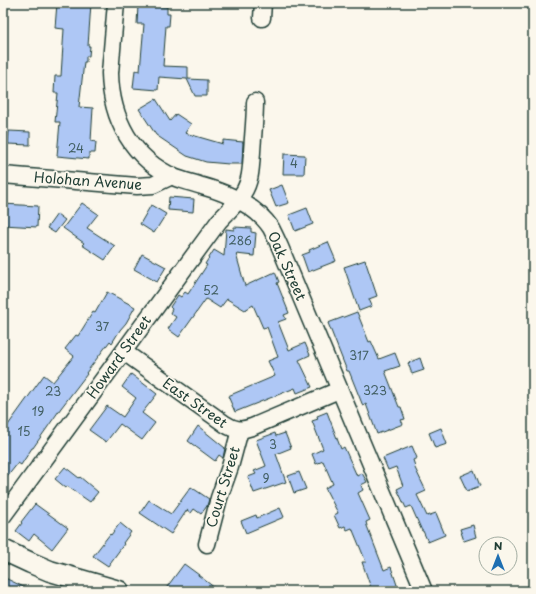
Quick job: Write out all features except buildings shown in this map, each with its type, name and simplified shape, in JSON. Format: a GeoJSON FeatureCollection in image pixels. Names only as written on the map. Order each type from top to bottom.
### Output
{"type":"FeatureCollection","features":[{"type":"Feature","properties":{"kind":"main road"},"geometry":{"type":"LineString","coordinates":[[3,550],[50,571],[119,591]]}},
{"type":"Feature","properties":{"kind":"street","name":"Oak Street"},"geometry":{"type":"LineString","coordinates":[[116,3],[110,84],[117,116],[129,139],[138,151],[156,167],[172,176],[214,189],[238,200],[261,216],[274,233],[424,591]]}},
{"type":"Feature","properties":{"kind":"street","name":"Howard Street"},"geometry":{"type":"LineString","coordinates":[[3,516],[219,221],[246,189],[250,175],[255,102]]}},
{"type":"Feature","properties":{"kind":"street","name":"Holohan Avenue"},"geometry":{"type":"LineString","coordinates":[[3,175],[137,186],[153,185],[172,176]]}},
{"type":"Feature","properties":{"kind":"street","name":"East Street"},"geometry":{"type":"LineString","coordinates":[[124,352],[225,424],[231,428],[240,430],[252,427],[339,390]]}},
{"type":"Feature","properties":{"kind":"street","name":"Court Street"},"geometry":{"type":"LineString","coordinates":[[207,544],[218,498],[230,467],[240,430]]}}]}
